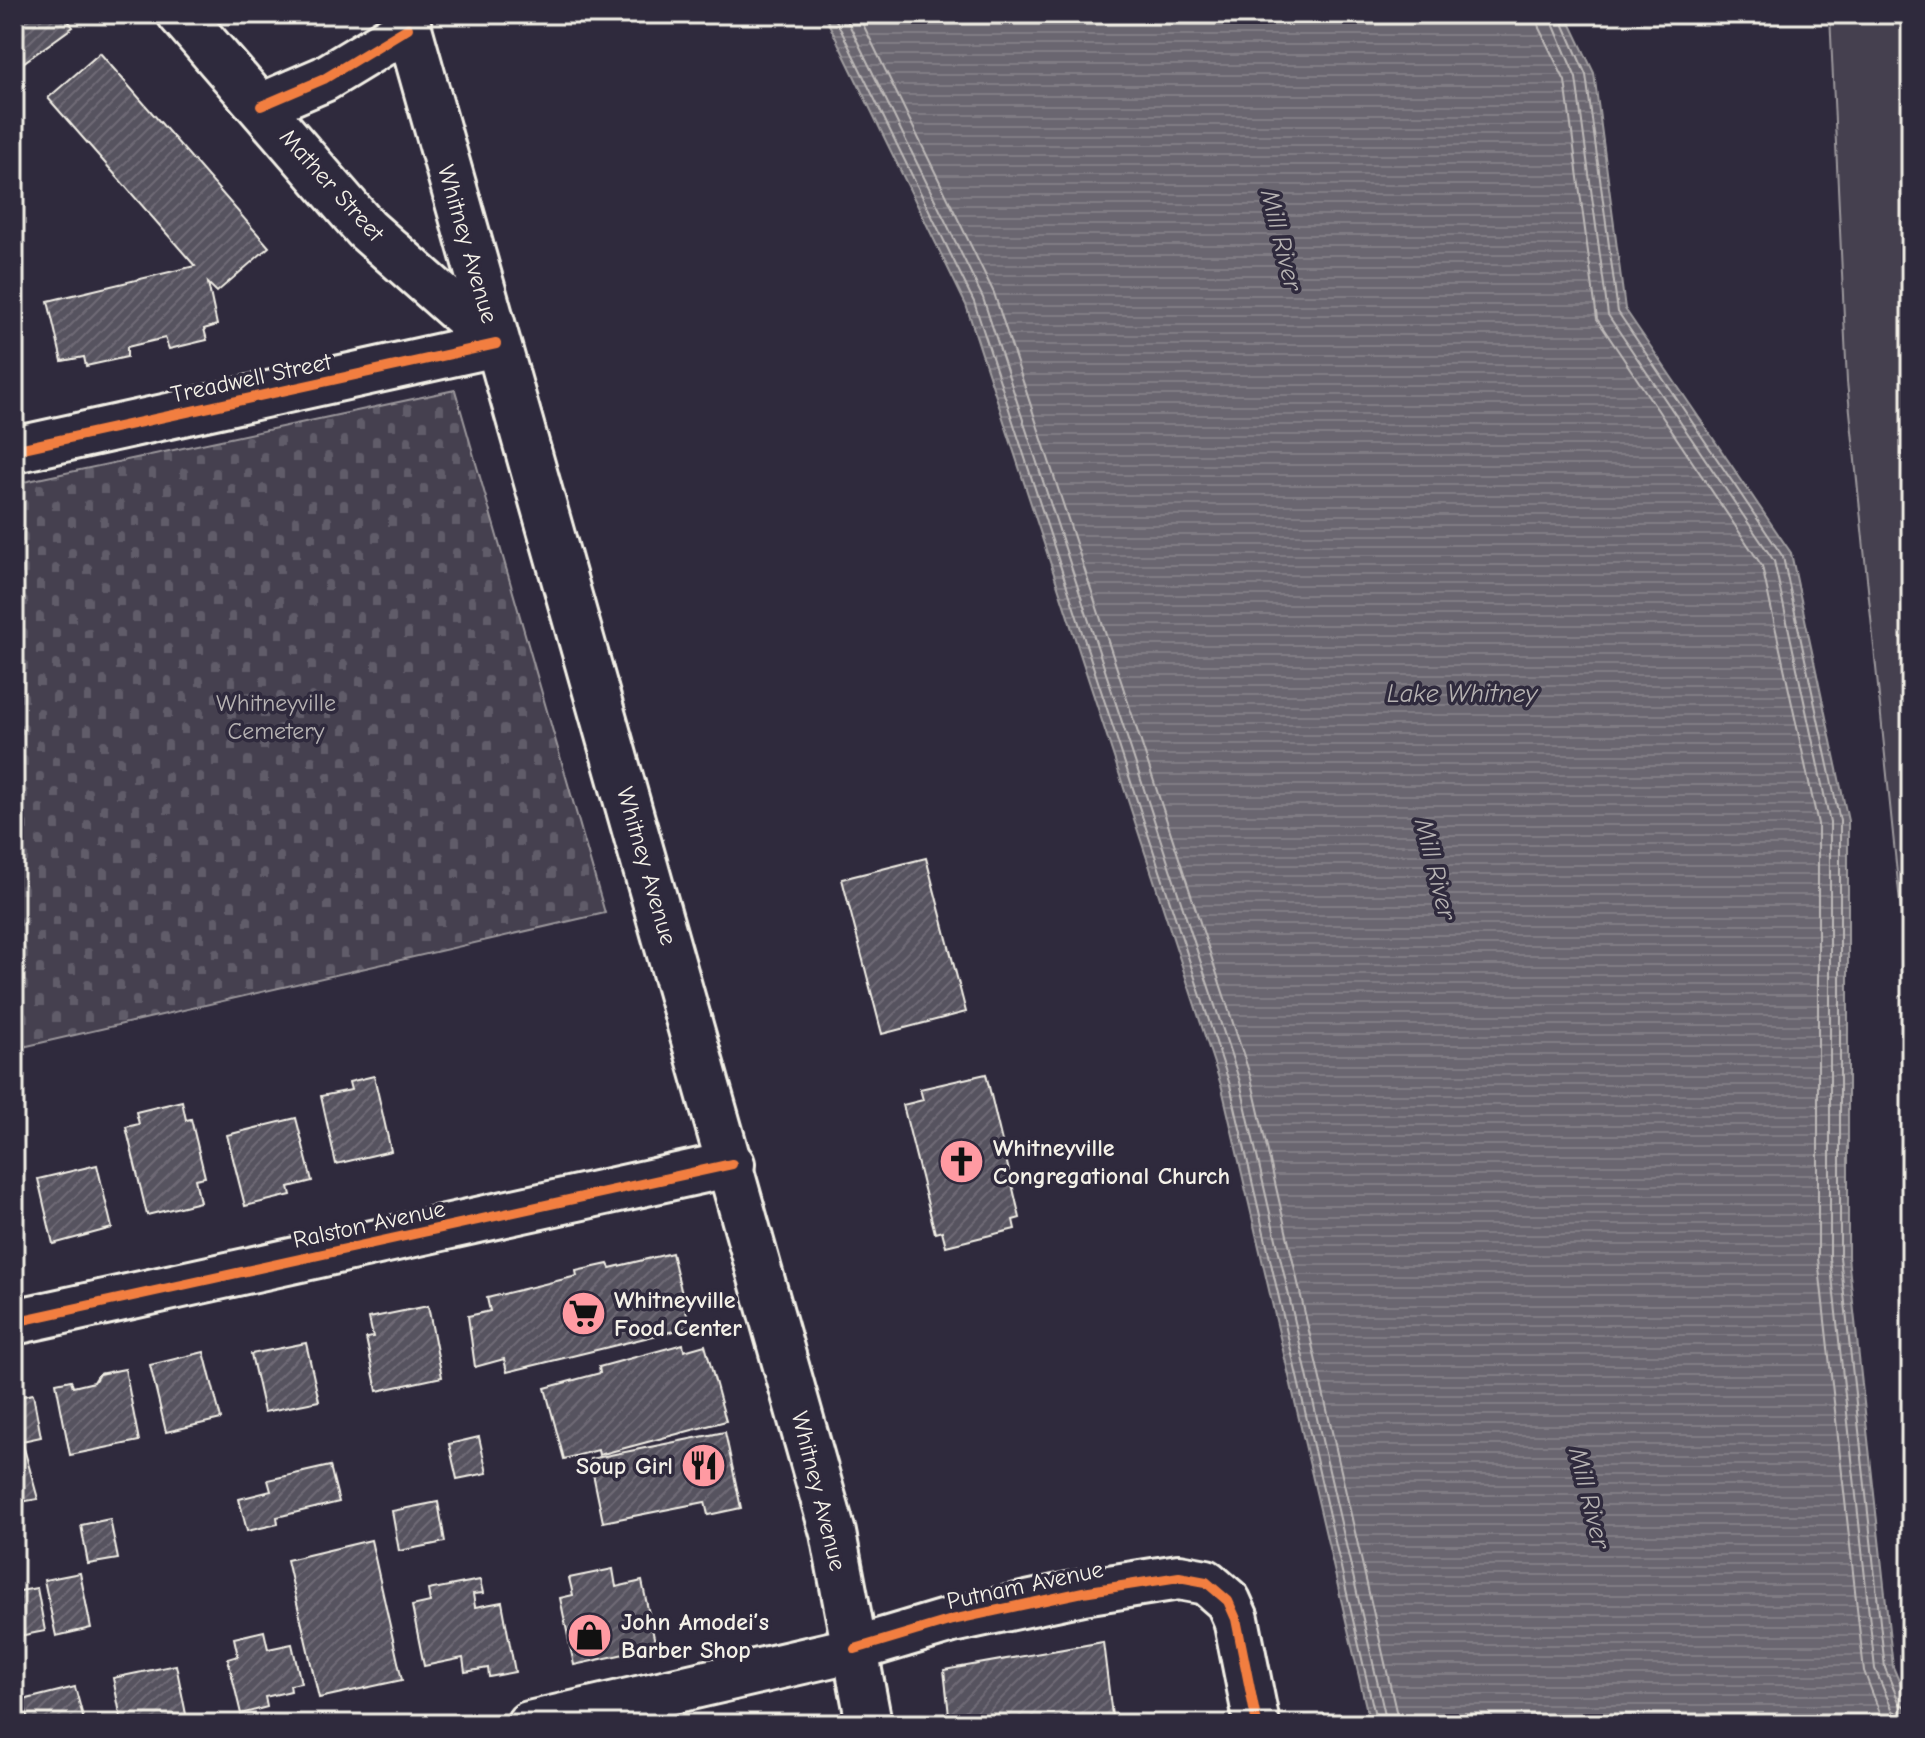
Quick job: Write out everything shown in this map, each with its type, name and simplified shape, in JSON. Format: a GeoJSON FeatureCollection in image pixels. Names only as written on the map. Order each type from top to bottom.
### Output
{"type":"FeatureCollection","features":[{"type":"Feature","properties":{"kind":"street","name":"Mather Street"},"geometry":{"type":"LineString","coordinates":[[180,14],[366,229],[496,344]]}},
{"type":"Feature","properties":{"kind":"street"},"geometry":{"type":"LineString","coordinates":[[261,106],[324,79],[407,21]]}},
{"type":"Feature","properties":{"kind":"street","name":"Whitney Avenue"},"geometry":{"type":"LineString","coordinates":[[407,21],[496,344],[732,1164],[833,1533],[869,1724]]}},
{"type":"Feature","properties":{"kind":"street","name":"Treadwell Street"},"geometry":{"type":"LineString","coordinates":[[14,450],[496,344]]}},
{"type":"Feature","properties":{"kind":"street","name":"Ralston Avenue"},"geometry":{"type":"LineString","coordinates":[[14,1322],[732,1164]]}},
{"type":"Feature","properties":{"kind":"street","name":"Putnam Avenue"},"geometry":{"type":"LineString","coordinates":[[529,1724],[855,1649],[952,1620],[1083,1592],[1179,1577],[1206,1582],[1228,1601],[1236,1619],[1257,1724]]}},
{"type":"Feature","properties":{"kind":"green space"},"geometry":{"type":"Polygon","coordinates":[[[1830,14],[1911,14],[1911,1011],[1847,382],[1830,14]]]}},
{"type":"Feature","properties":{"kind":"green space","name":"Whitneyville Cemetery"},"geometry":{"type":"Polygon","coordinates":[[[455,390],[605,913],[14,1049],[14,484],[455,390]]]}},
{"type":"Feature","properties":{"kind":"water","name":"Lake Whitney"},"geometry":{"type":"Polygon","coordinates":[[[824,14],[1566,14],[1594,73],[1625,309],[1791,553],[1848,821],[1848,1257],[1893,1667],[1911,1709],[1911,1724],[1370,1724],[1222,1088],[966,305],[824,14]]]}},
{"type":"Feature","properties":{"kind":"building"},"geometry":{"type":"Polygon","coordinates":[[[14,14],[63,14],[73,27],[20,65],[14,56],[14,42],[23,36],[14,24],[14,14]]]}},
{"type":"Feature","properties":{"kind":"building"},"geometry":{"type":"Polygon","coordinates":[[[100,53],[269,247],[217,292],[208,283],[217,325],[204,329],[207,340],[169,349],[165,338],[127,347],[127,357],[86,366],[84,357],[62,361],[48,301],[195,266],[48,98],[100,53]]]}},
{"type":"Feature","properties":{"kind":"building"},"geometry":{"type":"Polygon","coordinates":[[[926,858],[966,1012],[882,1034],[842,879],[926,858]]]}},
{"type":"Feature","properties":{"kind":"building","name":"Whitneyville Congregational Church"},"geometry":{"type":"Polygon","coordinates":[[[986,1074],[1020,1218],[1013,1220],[1015,1229],[946,1246],[942,1231],[935,1233],[903,1105],[923,1100],[920,1089],[986,1074]]]}},
{"type":"Feature","properties":{"kind":"building"},"geometry":{"type":"Polygon","coordinates":[[[374,1076],[391,1151],[336,1164],[321,1096],[351,1090],[349,1082],[374,1076]]]}},
{"type":"Feature","properties":{"kind":"building"},"geometry":{"type":"Polygon","coordinates":[[[182,1101],[186,1120],[191,1119],[205,1177],[195,1179],[200,1202],[147,1215],[126,1127],[139,1124],[136,1112],[182,1101]]]}},
{"type":"Feature","properties":{"kind":"building"},"geometry":{"type":"Polygon","coordinates":[[[296,1118],[312,1181],[289,1187],[291,1195],[245,1206],[227,1135],[296,1118]]]}},
{"type":"Feature","properties":{"kind":"building"},"geometry":{"type":"Polygon","coordinates":[[[97,1165],[112,1228],[53,1244],[38,1179],[97,1165]]]}},
{"type":"Feature","properties":{"kind":"building","name":"Whitneyville Food Center"},"geometry":{"type":"Polygon","coordinates":[[[672,1253],[690,1327],[507,1372],[504,1359],[475,1367],[468,1316],[490,1311],[487,1298],[577,1276],[576,1271],[608,1264],[610,1268],[672,1253]]]}},
{"type":"Feature","properties":{"kind":"building"},"geometry":{"type":"Polygon","coordinates":[[[428,1306],[442,1377],[377,1391],[366,1338],[373,1337],[369,1318],[428,1306]]]}},
{"type":"Feature","properties":{"kind":"building"},"geometry":{"type":"Polygon","coordinates":[[[306,1343],[319,1401],[264,1412],[251,1354],[306,1343]]]}},
{"type":"Feature","properties":{"kind":"building"},"geometry":{"type":"Polygon","coordinates":[[[683,1344],[684,1351],[705,1345],[726,1421],[599,1455],[598,1450],[564,1459],[545,1388],[600,1373],[599,1367],[683,1344]]]}},
{"type":"Feature","properties":{"kind":"building"},"geometry":{"type":"Polygon","coordinates":[[[204,1352],[221,1419],[166,1432],[150,1365],[204,1352]]]}},
{"type":"Feature","properties":{"kind":"building"},"geometry":{"type":"Polygon","coordinates":[[[125,1369],[139,1441],[70,1455],[56,1383],[71,1380],[73,1387],[94,1382],[99,1374],[125,1369]]]}},
{"type":"Feature","properties":{"kind":"building"},"geometry":{"type":"Polygon","coordinates":[[[33,1394],[41,1437],[22,1441],[38,1499],[14,1503],[14,1398],[33,1394]]]}},
{"type":"Feature","properties":{"kind":"building"},"geometry":{"type":"Polygon","coordinates":[[[725,1432],[741,1508],[708,1515],[705,1502],[603,1522],[590,1459],[725,1432]]]}},
{"type":"Feature","properties":{"kind":"building"},"geometry":{"type":"Polygon","coordinates":[[[479,1437],[487,1473],[457,1479],[449,1444],[479,1437]]]}},
{"type":"Feature","properties":{"kind":"building"},"geometry":{"type":"Polygon","coordinates":[[[330,1466],[339,1502],[277,1517],[278,1524],[247,1531],[239,1499],[271,1491],[268,1480],[330,1466]]]}},
{"type":"Feature","properties":{"kind":"building"},"geometry":{"type":"Polygon","coordinates":[[[438,1502],[445,1542],[399,1551],[392,1511],[438,1502]]]}},
{"type":"Feature","properties":{"kind":"building"},"geometry":{"type":"Polygon","coordinates":[[[110,1519],[118,1559],[88,1564],[81,1525],[110,1519]]]}},
{"type":"Feature","properties":{"kind":"building"},"geometry":{"type":"Polygon","coordinates":[[[371,1540],[402,1680],[319,1698],[287,1560],[371,1540]]]}},
{"type":"Feature","properties":{"kind":"building"},"geometry":{"type":"Polygon","coordinates":[[[613,1569],[616,1587],[642,1581],[656,1647],[574,1665],[560,1598],[573,1595],[569,1578],[613,1569]]]}},
{"type":"Feature","properties":{"kind":"building"},"geometry":{"type":"Polygon","coordinates":[[[80,1573],[91,1628],[56,1636],[44,1580],[80,1573]]]}},
{"type":"Feature","properties":{"kind":"building"},"geometry":{"type":"Polygon","coordinates":[[[480,1580],[483,1593],[473,1594],[475,1607],[502,1602],[515,1672],[489,1677],[488,1668],[465,1672],[463,1658],[424,1666],[412,1606],[430,1602],[428,1590],[480,1580]]]}},
{"type":"Feature","properties":{"kind":"building"},"geometry":{"type":"Polygon","coordinates":[[[37,1588],[45,1631],[14,1637],[14,1592],[37,1588]]]}},
{"type":"Feature","properties":{"kind":"building"},"geometry":{"type":"Polygon","coordinates":[[[264,1631],[268,1649],[292,1644],[301,1683],[290,1685],[291,1691],[265,1697],[267,1707],[241,1714],[228,1659],[238,1656],[234,1638],[264,1631]]]}},
{"type":"Feature","properties":{"kind":"building"},"geometry":{"type":"Polygon","coordinates":[[[1103,1642],[1113,1724],[950,1724],[944,1670],[1103,1642]]]}},
{"type":"Feature","properties":{"kind":"building"},"geometry":{"type":"Polygon","coordinates":[[[176,1665],[188,1724],[122,1724],[113,1678],[176,1665]]]}},
{"type":"Feature","properties":{"kind":"building"},"geometry":{"type":"Polygon","coordinates":[[[75,1687],[85,1724],[29,1724],[23,1700],[75,1687]]]}},
{"type":"Feature","properties":{"kind":"cycle path"},"geometry":{"type":"LineString","coordinates":[[261,106],[324,79],[408,28]]}},
{"type":"Feature","properties":{"kind":"cycle path"},"geometry":{"type":"LineString","coordinates":[[14,450],[496,344]]}},
{"type":"Feature","properties":{"kind":"cycle path"},"geometry":{"type":"LineString","coordinates":[[14,1322],[732,1164]]}},
{"type":"Feature","properties":{"kind":"cycle path"},"geometry":{"type":"LineString","coordinates":[[855,1649],[952,1620],[1083,1592],[1179,1577],[1206,1582],[1228,1601],[1236,1619],[1257,1724]]}},
{"type":"Feature","properties":{"kind":"place","name":"Whitneyville Congregational Church"},"geometry":{"type":"Point","coordinates":[962,1162]}},
{"type":"Feature","properties":{"kind":"place","name":"Whitneyville Food Center"},"geometry":{"type":"Point","coordinates":[583,1314]}},
{"type":"Feature","properties":{"kind":"place","name":"Soup Girl"},"geometry":{"type":"Point","coordinates":[704,1466]}},
{"type":"Feature","properties":{"kind":"place","name":"John Amodei’s Barber Shop"},"geometry":{"type":"Point","coordinates":[590,1636]}},
{"type":"Feature","properties":{"kind":"water label","name":"Mill River"},"geometry":{"type":"Point","coordinates":[1282,240]}},
{"type":"Feature","properties":{"kind":"water label","name":"Mill River"},"geometry":{"type":"Point","coordinates":[1436,869]}},
{"type":"Feature","properties":{"kind":"water label","name":"Mill River"},"geometry":{"type":"Point","coordinates":[1590,1498]}}]}
